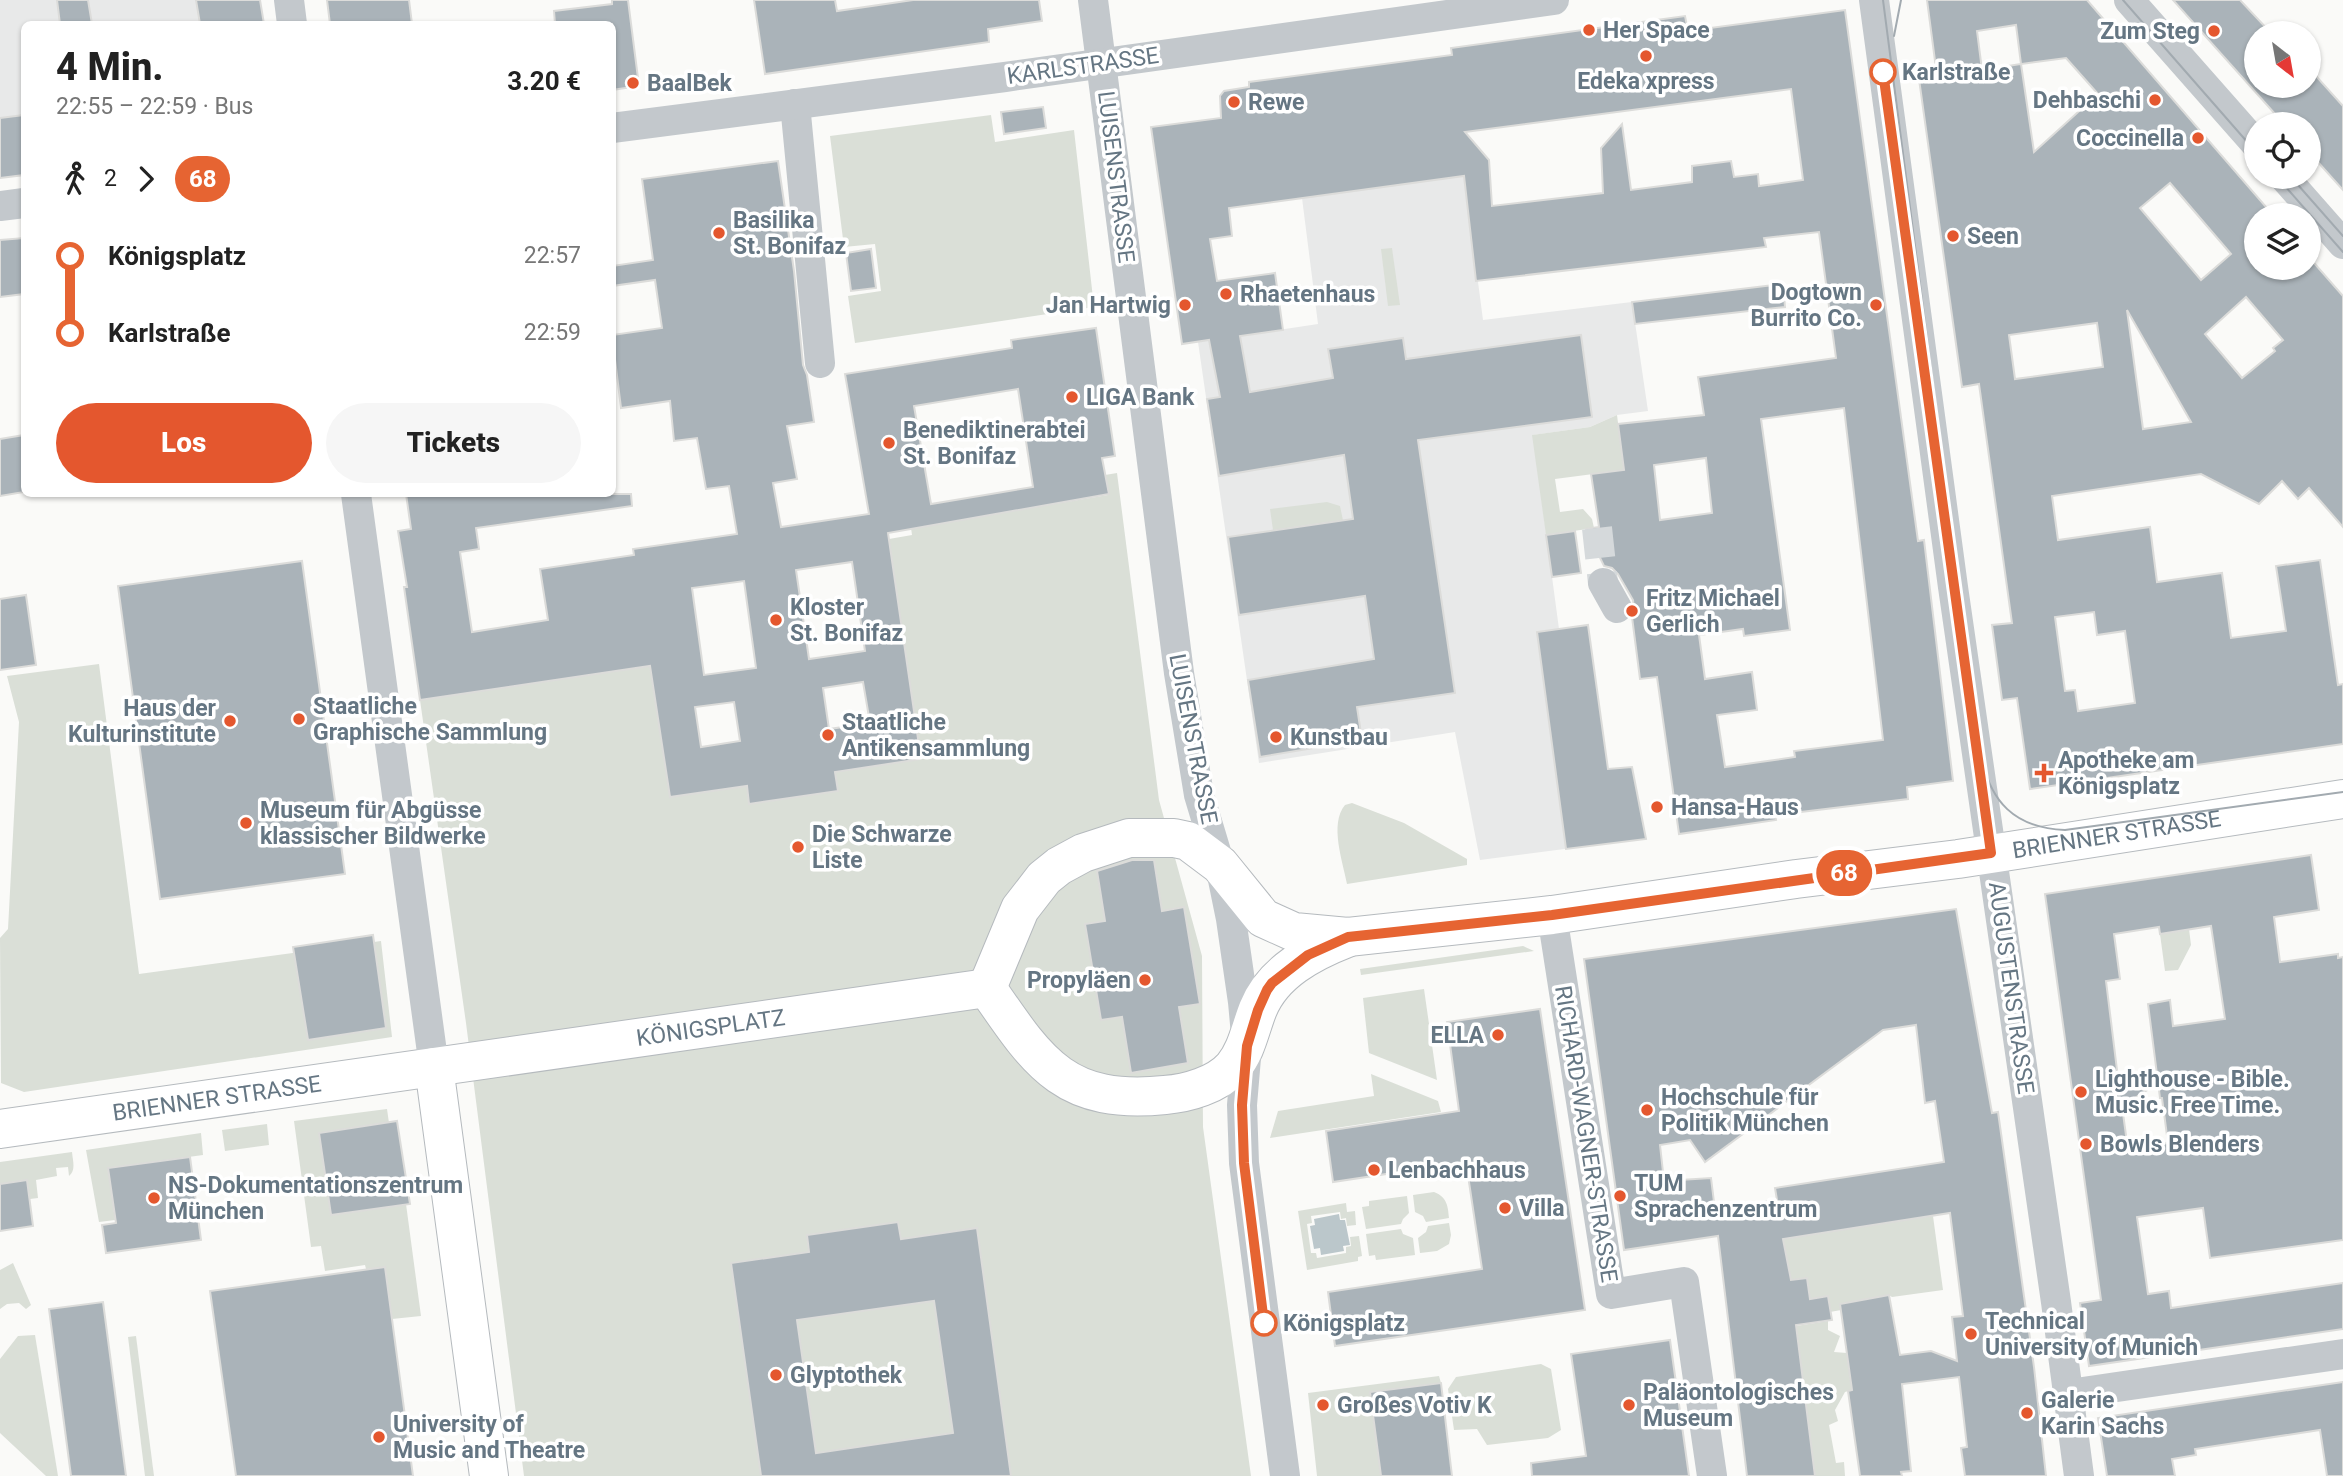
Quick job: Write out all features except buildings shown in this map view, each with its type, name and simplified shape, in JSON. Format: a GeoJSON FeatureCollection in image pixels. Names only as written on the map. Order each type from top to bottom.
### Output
{"type":"FeatureCollection","features":[{"type":"Feature","properties":{"kind":"main road","name":"BRIENNER STRASSE"},"geometry":{"type":"LineString","coordinates":[[1348,937],[1552,915],[1991,853],[2343,799]]}},
{"type":"Feature","properties":{"kind":"main road"},"geometry":{"type":"LineString","coordinates":[[1129,838],[1174,838],[1188,841],[1220,865],[1263,918],[1294,932],[1348,937],[1308,955],[1272,983],[1258,1010],[1247,1046],[1233,1067],[1223,1076],[1205,1085],[1173,1094],[1135,1098],[1103,1095],[1070,1082],[1046,1064],[1020,1034],[987,988],[1015,920],[1031,891],[1059,866],[1083,853],[1129,838]]}},
{"type":"Feature","properties":{"kind":"main road","name":"KÖNIGSPLATZ"},"geometry":{"type":"LineString","coordinates":[[434,1067],[987,988]]}},
{"type":"Feature","properties":{"kind":"main road","name":"BRIENNER STRASSE"},"geometry":{"type":"LineString","coordinates":[[0,1129],[434,1067]]}},
{"type":"Feature","properties":{"kind":"main road"},"geometry":{"type":"LineString","coordinates":[[434,1067],[489,1476]]}},
{"type":"Feature","properties":{"kind":"street"},"geometry":{"type":"LineString","coordinates":[[289,0],[292,21]]}},
{"type":"Feature","properties":{"kind":"street","name":"LUISENSTRASSE"},"geometry":{"type":"LineString","coordinates":[[1093,0],[1179,673],[1199,795],[1220,865],[1243,1002],[1247,1046],[1242,1105],[1244,1163],[1285,1476]]}},
{"type":"Feature","properties":{"kind":"street","name":"KARLSTRASSE"},"geometry":{"type":"LineString","coordinates":[[616,127],[1554,0]]}},
{"type":"Feature","properties":{"kind":"street","name":"AUGUSTENSTRASSE"},"geometry":{"type":"LineString","coordinates":[[1874,0],[1951,574],[2079,1476]]}},
{"type":"Feature","properties":{"kind":"street"},"geometry":{"type":"LineString","coordinates":[[2129,0],[2244,130]]}},
{"type":"Feature","properties":{"kind":"street"},"geometry":{"type":"LineString","coordinates":[[795,104],[820,363]]}},
{"type":"Feature","properties":{"kind":"street"},"geometry":{"type":"LineString","coordinates":[[2295,189],[2343,244]]}},
{"type":"Feature","properties":{"kind":"street"},"geometry":{"type":"LineString","coordinates":[[0,206],[21,203]]}},
{"type":"Feature","properties":{"kind":"street"},"geometry":{"type":"LineString","coordinates":[[356,497],[434,1067]]}},
{"type":"Feature","properties":{"kind":"street","name":"RICHARD-WAGNER-STRASSE"},"geometry":{"type":"LineString","coordinates":[[1552,915],[1611,1294],[1684,1282],[1712,1476]]}},
{"type":"Feature","properties":{"kind":"street"},"geometry":{"type":"LineString","coordinates":[[2069,1394],[2343,1354]]}},
{"type":"Feature","properties":{"kind":"shaded area"},"geometry":{"type":"Polygon","coordinates":[[[0,0],[260,0],[264,21],[21,21],[21,175],[0,178],[0,0]]]}},
{"type":"Feature","properties":{"kind":"shaded area"},"geometry":{"type":"Polygon","coordinates":[[[991,115],[995,142],[1074,130],[1094,307],[855,343],[848,296],[881,291],[875,244],[844,247],[830,136],[991,115]]]}},
{"type":"Feature","properties":{"kind":"shaded area"},"geometry":{"type":"Polygon","coordinates":[[[1464,175],[1483,320],[1632,302],[1648,411],[1617,415],[1590,427],[1533,435],[1559,629],[1588,625],[1618,842],[1480,860],[1455,732],[1259,763],[1198,342],[1318,324],[1302,198],[1464,175]]]}},
{"type":"Feature","properties":{"kind":"shaded area"},"geometry":{"type":"Polygon","coordinates":[[[1392,248],[1400,305],[1388,306],[1381,249],[1392,248]]]}},
{"type":"Feature","properties":{"kind":"shaded area"},"geometry":{"type":"Polygon","coordinates":[[[1617,415],[1624,470],[1555,479],[1560,512],[1583,509],[1592,519],[1594,528],[1546,535],[1532,435],[1590,427],[1617,415]]]}},
{"type":"Feature","properties":{"kind":"shaded area","name":"Königsplatz"},"geometry":{"type":"Polygon","coordinates":[[[1117,473],[1159,800],[1202,956],[1203,1127],[1251,1476],[524,1476],[466,1023],[420,700],[650,666],[670,797],[747,786],[749,804],[835,772],[921,758],[889,539],[912,535],[911,528],[1108,495],[1105,475],[1117,473]]]}},
{"type":"Feature","properties":{"kind":"shaded area"},"geometry":{"type":"Polygon","coordinates":[[[1327,502],[1340,506],[1345,530],[1328,522],[1273,530],[1270,509],[1327,502]]]}},
{"type":"Feature","properties":{"kind":"shaded area"},"geometry":{"type":"Polygon","coordinates":[[[99,664],[139,974],[381,941],[392,1037],[24,1092],[1,1083],[0,938],[8,929],[19,722],[7,676],[99,664]]]}},
{"type":"Feature","properties":{"kind":"shaded area"},"geometry":{"type":"Polygon","coordinates":[[[1352,803],[1404,823],[1467,859],[1467,865],[1347,884],[1338,843],[1338,822],[1345,805],[1352,803]]]}},
{"type":"Feature","properties":{"kind":"shaded area"},"geometry":{"type":"Polygon","coordinates":[[[2189,929],[2191,945],[2178,970],[2165,971],[2160,934],[2189,929]]]}},
{"type":"Feature","properties":{"kind":"shaded area"},"geometry":{"type":"Polygon","coordinates":[[[1523,946],[1534,951],[1361,975],[1360,969],[1523,946]]]}},
{"type":"Feature","properties":{"kind":"shaded area"},"geometry":{"type":"Polygon","coordinates":[[[1424,989],[1437,1080],[1369,1053],[1363,998],[1424,989]]]}},
{"type":"Feature","properties":{"kind":"shaded area"},"geometry":{"type":"Polygon","coordinates":[[[1371,1074],[1438,1101],[1441,1112],[1270,1138],[1278,1111],[1374,1096],[1371,1074]]]}},
{"type":"Feature","properties":{"kind":"shaded area"},"geometry":{"type":"Polygon","coordinates":[[[387,1109],[389,1123],[319,1133],[331,1215],[406,1204],[421,1316],[392,1319],[384,1267],[366,1269],[365,1265],[325,1271],[321,1246],[311,1247],[294,1121],[387,1109]]]}},
{"type":"Feature","properties":{"kind":"shaded area"},"geometry":{"type":"Polygon","coordinates":[[[267,1124],[269,1145],[225,1151],[222,1130],[267,1124]]]}},
{"type":"Feature","properties":{"kind":"shaded area"},"geometry":{"type":"Polygon","coordinates":[[[201,1133],[203,1155],[108,1168],[115,1220],[99,1222],[86,1150],[201,1133]]]}},
{"type":"Feature","properties":{"kind":"shaded area"},"geometry":{"type":"Polygon","coordinates":[[[72,1152],[73,1168],[69,1176],[68,1167],[56,1168],[57,1176],[36,1180],[38,1198],[30,1199],[27,1180],[0,1184],[0,1162],[72,1152]]]}},
{"type":"Feature","properties":{"kind":"shaded area"},"geometry":{"type":"Polygon","coordinates":[[[1434,1192],[1446,1202],[1449,1218],[1426,1222],[1423,1216],[1415,1212],[1413,1195],[1434,1192]]]}},
{"type":"Feature","properties":{"kind":"shaded area"},"geometry":{"type":"Polygon","coordinates":[[[1407,1196],[1409,1213],[1401,1224],[1366,1229],[1362,1207],[1369,1206],[1369,1201],[1407,1196]]]}},
{"type":"Feature","properties":{"kind":"shaded area"},"geometry":{"type":"Polygon","coordinates":[[[1346,1203],[1347,1212],[1355,1211],[1356,1225],[1347,1226],[1346,1218],[1341,1219],[1340,1212],[1311,1216],[1312,1223],[1307,1224],[1311,1253],[1316,1253],[1317,1258],[1346,1253],[1346,1247],[1351,1246],[1350,1237],[1359,1236],[1362,1256],[1358,1257],[1358,1261],[1307,1270],[1298,1211],[1346,1203]]]}},
{"type":"Feature","properties":{"kind":"shaded area"},"geometry":{"type":"Polygon","coordinates":[[[1339,1214],[1340,1220],[1345,1220],[1350,1245],[1343,1246],[1344,1251],[1321,1255],[1320,1248],[1314,1249],[1310,1226],[1315,1225],[1314,1219],[1339,1214]]]}},
{"type":"Feature","properties":{"kind":"shaded area"},"geometry":{"type":"Polygon","coordinates":[[[1933,1216],[1943,1290],[1892,1297],[1889,1295],[1840,1304],[1841,1310],[1830,1312],[1828,1296],[1810,1299],[1807,1278],[1789,1280],[1783,1239],[1933,1216]]]}},
{"type":"Feature","properties":{"kind":"shaded area"},"geometry":{"type":"Polygon","coordinates":[[[1449,1223],[1449,1244],[1437,1251],[1420,1253],[1418,1238],[1426,1232],[1428,1226],[1449,1223]]]}},
{"type":"Feature","properties":{"kind":"shaded area"},"geometry":{"type":"Polygon","coordinates":[[[1401,1229],[1403,1234],[1413,1238],[1415,1255],[1376,1260],[1375,1255],[1369,1256],[1366,1234],[1401,1229]]]}},
{"type":"Feature","properties":{"kind":"shaded area"},"geometry":{"type":"Polygon","coordinates":[[[13,1263],[31,1305],[26,1309],[19,1303],[7,1304],[0,1309],[0,1270],[13,1263]]]}},
{"type":"Feature","properties":{"kind":"shaded area"},"geometry":{"type":"Polygon","coordinates":[[[1828,1321],[1828,1330],[1840,1336],[1834,1352],[1847,1353],[1852,1390],[1845,1392],[1835,1410],[1838,1421],[1829,1425],[1836,1463],[1844,1462],[1845,1476],[1815,1476],[1796,1326],[1828,1321]]]}},
{"type":"Feature","properties":{"kind":"shaded area"},"geometry":{"type":"Polygon","coordinates":[[[35,1335],[58,1476],[46,1476],[0,1433],[0,1359],[18,1336],[35,1335]]]}},
{"type":"Feature","properties":{"kind":"shaded area"},"geometry":{"type":"Polygon","coordinates":[[[136,1336],[154,1476],[145,1476],[128,1337],[136,1336]]]}},
{"type":"Feature","properties":{"kind":"shaded area"},"geometry":{"type":"Polygon","coordinates":[[[1541,1364],[1551,1369],[1561,1430],[1548,1438],[1487,1445],[1477,1429],[1454,1430],[1448,1389],[1456,1377],[1541,1364]]]}},
{"type":"Feature","properties":{"kind":"shaded area"},"geometry":{"type":"Polygon","coordinates":[[[1439,1376],[1441,1383],[1370,1392],[1381,1476],[1317,1476],[1308,1393],[1439,1376]]]}},
{"type":"Feature","properties":{"kind":"tunnel"},"geometry":{"type":"LineString","coordinates":[[1597,528],[1603,583]]}},
{"type":"Feature","properties":{"kind":"tram line"},"geometry":{"type":"LineString","coordinates":[[1883,0],[1981,753],[1990,785],[2007,809],[2019,818],[2047,828],[2065,830],[2343,792]]}},
{"type":"Feature","properties":{"kind":"tram line"},"geometry":{"type":"LineString","coordinates":[[1894,36],[1901,0]]}},
{"type":"Feature","properties":{"kind":"tram line"},"geometry":{"type":"LineString","coordinates":[[2123,0],[2244,138]]}},
{"type":"Feature","properties":{"kind":"tram line"},"geometry":{"type":"LineString","coordinates":[[2288,189],[2343,252]]}},
{"type":"Feature","properties":{"kind":"tram line"},"geometry":{"type":"LineString","coordinates":[[2302,189],[2343,236]]}},
{"type":"Feature","properties":{"kind":"bus line","name":"68"},"geometry":{"type":"LineString","coordinates":[[1264,1323],[1244,1163],[1242,1105],[1247,1046],[1267,990],[1308,955],[1348,937],[1552,915],[1991,853],[1883,72]]}},
{"type":"Feature","properties":{"kind":"place","name":"Her Space"},"geometry":{"type":"Point","coordinates":[1589,30]}},
{"type":"Feature","properties":{"kind":"place","name":"Zum Steg"},"geometry":{"type":"Point","coordinates":[2214,31]}},
{"type":"Feature","properties":{"kind":"place","name":"Edeka xpress"},"geometry":{"type":"Point","coordinates":[1646,56]}},
{"type":"Feature","properties":{"kind":"place","name":"Karlstraße"},"geometry":{"type":"Point","coordinates":[1883,72]}},
{"type":"Feature","properties":{"kind":"place","name":"BaalBek"},"geometry":{"type":"Point","coordinates":[633,83]}},
{"type":"Feature","properties":{"kind":"place","name":"Dehbaschi"},"geometry":{"type":"Point","coordinates":[2155,100]}},
{"type":"Feature","properties":{"kind":"place","name":"Rewe"},"geometry":{"type":"Point","coordinates":[1234,102]}},
{"type":"Feature","properties":{"kind":"place","name":"Coccinella"},"geometry":{"type":"Point","coordinates":[2198,138]}},
{"type":"Feature","properties":{"kind":"place","name":"Basilika St. Bonifaz"},"geometry":{"type":"Point","coordinates":[719,233]}},
{"type":"Feature","properties":{"kind":"place","name":"Seen"},"geometry":{"type":"Point","coordinates":[1953,236]}},
{"type":"Feature","properties":{"kind":"place","name":"Rhaetenhaus"},"geometry":{"type":"Point","coordinates":[1226,294]}},
{"type":"Feature","properties":{"kind":"place","name":"Jan Hartwig"},"geometry":{"type":"Point","coordinates":[1185,305]}},
{"type":"Feature","properties":{"kind":"place","name":"Dogtown Burrito Co."},"geometry":{"type":"Point","coordinates":[1876,305]}},
{"type":"Feature","properties":{"kind":"place","name":"LIGA Bank"},"geometry":{"type":"Point","coordinates":[1072,397]}},
{"type":"Feature","properties":{"kind":"place","name":"Benediktinerabtei St. Bonifaz"},"geometry":{"type":"Point","coordinates":[889,443]}},
{"type":"Feature","properties":{"kind":"place","name":"Fritz Michael Gerlich"},"geometry":{"type":"Point","coordinates":[1632,611]}},
{"type":"Feature","properties":{"kind":"place","name":"Kloster St. Bonifaz"},"geometry":{"type":"Point","coordinates":[776,620]}},
{"type":"Feature","properties":{"kind":"place","name":"Staatliche Graphische Sammlung"},"geometry":{"type":"Point","coordinates":[299,719]}},
{"type":"Feature","properties":{"kind":"place","name":"Haus der Kulturinstitute"},"geometry":{"type":"Point","coordinates":[230,721]}},
{"type":"Feature","properties":{"kind":"place","name":"Staatliche Antikensammlung"},"geometry":{"type":"Point","coordinates":[828,735]}},
{"type":"Feature","properties":{"kind":"place","name":"Kunstbau"},"geometry":{"type":"Point","coordinates":[1276,737]}},
{"type":"Feature","properties":{"kind":"place","name":"Apotheke am Königsplatz"},"geometry":{"type":"Point","coordinates":[2044,773]}},
{"type":"Feature","properties":{"kind":"place","name":"Hansa-Haus"},"geometry":{"type":"Point","coordinates":[1657,807]}},
{"type":"Feature","properties":{"kind":"place","name":"Museum für Abgüsse klassischer Bildwerke"},"geometry":{"type":"Point","coordinates":[246,823]}},
{"type":"Feature","properties":{"kind":"place","name":"Die Schwarze Liste"},"geometry":{"type":"Point","coordinates":[798,847]}},
{"type":"Feature","properties":{"kind":"place","name":"Propyläen"},"geometry":{"type":"Point","coordinates":[1145,980]}},
{"type":"Feature","properties":{"kind":"place","name":"ELLA"},"geometry":{"type":"Point","coordinates":[1498,1035]}},
{"type":"Feature","properties":{"kind":"place","name":"Lighthouse - Bible. Music. Free Time."},"geometry":{"type":"Point","coordinates":[2081,1092]}},
{"type":"Feature","properties":{"kind":"place","name":"Hochschule für Politik München"},"geometry":{"type":"Point","coordinates":[1647,1110]}},
{"type":"Feature","properties":{"kind":"place","name":"Bowls Blenders"},"geometry":{"type":"Point","coordinates":[2086,1144]}},
{"type":"Feature","properties":{"kind":"place","name":"Lenbachhaus"},"geometry":{"type":"Point","coordinates":[1374,1170]}},
{"type":"Feature","properties":{"kind":"place","name":"TUM Sprachenzentrum"},"geometry":{"type":"Point","coordinates":[1620,1196]}},
{"type":"Feature","properties":{"kind":"place","name":"NS-Dokumentationszentrum München"},"geometry":{"type":"Point","coordinates":[154,1198]}},
{"type":"Feature","properties":{"kind":"place","name":"Villa"},"geometry":{"type":"Point","coordinates":[1505,1208]}},
{"type":"Feature","properties":{"kind":"place","name":"Königsplatz"},"geometry":{"type":"Point","coordinates":[1264,1323]}},
{"type":"Feature","properties":{"kind":"place","name":"Technical University of Munich"},"geometry":{"type":"Point","coordinates":[1971,1334]}},
{"type":"Feature","properties":{"kind":"place","name":"Glyptothek"},"geometry":{"type":"Point","coordinates":[776,1375]}},
{"type":"Feature","properties":{"kind":"place","name":"Großes Votiv K"},"geometry":{"type":"Point","coordinates":[1323,1405]}},
{"type":"Feature","properties":{"kind":"place","name":"Paläontologisches Museum"},"geometry":{"type":"Point","coordinates":[1629,1405]}},
{"type":"Feature","properties":{"kind":"place","name":"Galerie Karin Sachs"},"geometry":{"type":"Point","coordinates":[2027,1413]}},
{"type":"Feature","properties":{"kind":"place","name":"University of Music and Theatre"},"geometry":{"type":"Point","coordinates":[379,1437]}}]}
